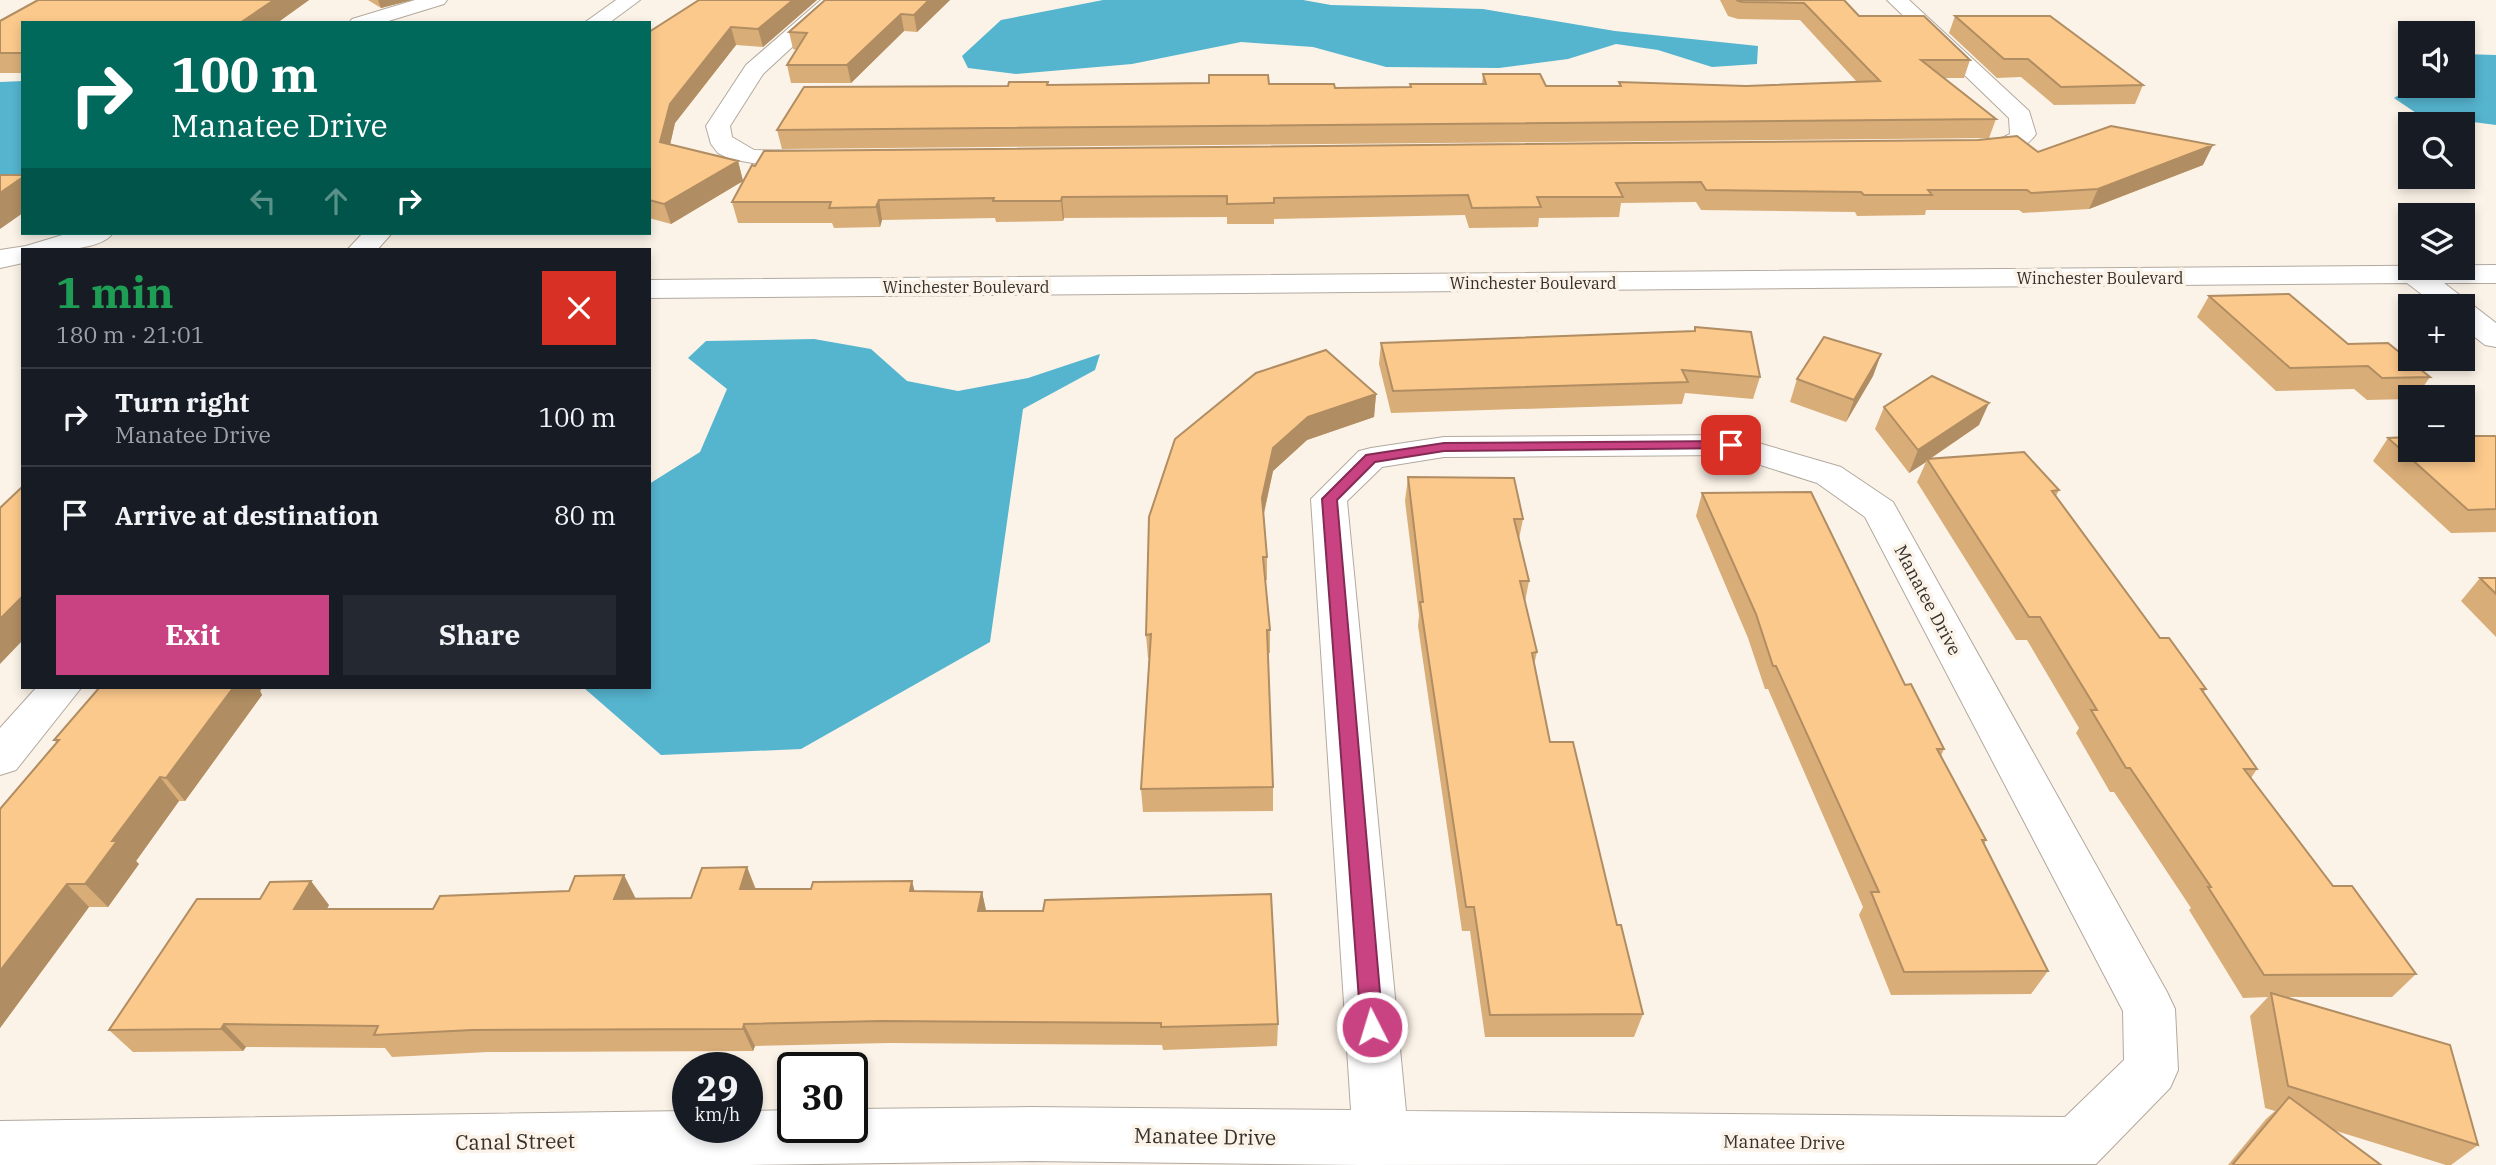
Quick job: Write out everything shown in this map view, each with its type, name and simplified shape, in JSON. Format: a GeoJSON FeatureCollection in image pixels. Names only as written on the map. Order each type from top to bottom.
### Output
{"type":"FeatureCollection","features":[{"type":"Feature","properties":{"kind":"street"},"geometry":{"type":"LineString","coordinates":[[366,21],[437,0]]}},
{"type":"Feature","properties":{"kind":"street"},"geometry":{"type":"LineString","coordinates":[[597,21],[630,0]]}},
{"type":"Feature","properties":{"kind":"street"},"geometry":{"type":"LineString","coordinates":[[833,0],[754,70],[718,127],[717,135],[722,144],[755,158],[839,159]]}},
{"type":"Feature","properties":{"kind":"street"},"geometry":{"type":"LineString","coordinates":[[1897,0],[2021,116],[2024,125],[2024,134],[2018,141],[1998,148],[1943,150]]}},
{"type":"Feature","properties":{"kind":"street"},"geometry":{"type":"LineString","coordinates":[[44,248],[92,235]]}},
{"type":"Feature","properties":{"kind":"street"},"geometry":{"type":"LineString","coordinates":[[363,248],[376,235]]}},
{"type":"Feature","properties":{"kind":"street"},"geometry":{"type":"LineString","coordinates":[[0,259],[21,254]]}},
{"type":"Feature","properties":{"kind":"street","name":"Winchester Boulevard"},"geometry":{"type":"LineString","coordinates":[[2475,275],[2496,274]]}},
{"type":"Feature","properties":{"kind":"street","name":"Winchester Boulevard"},"geometry":{"type":"LineString","coordinates":[[651,289],[2398,276]]}},
{"type":"Feature","properties":{"kind":"street"},"geometry":{"type":"LineString","coordinates":[[2421,280],[2439,294]]}},
{"type":"Feature","properties":{"kind":"street"},"geometry":{"type":"LineString","coordinates":[[2475,322],[2496,338]]}},
{"type":"Feature","properties":{"kind":"street","name":"Manatee Drive"},"geometry":{"type":"LineString","coordinates":[[1030,1134],[1385,1152],[2076,1145],[2151,1070],[2149,1010],[1880,510],[1829,474],[1731,445],[1444,447],[1371,458],[1329,499],[1385,1152]]}},
{"type":"Feature","properties":{"kind":"street"},"geometry":{"type":"LineString","coordinates":[[0,758],[59,689]]}},
{"type":"Feature","properties":{"kind":"street","name":"Canal Street"},"geometry":{"type":"LineString","coordinates":[[0,1148],[1030,1134]]}},
{"type":"Feature","properties":{"kind":"water"},"geometry":{"type":"Polygon","coordinates":[[[1103,0],[1303,0],[1331,5],[1483,9],[1615,31],[1758,46],[1757,64],[1712,67],[1658,50],[1616,44],[1568,59],[1499,68],[1386,67],[1313,47],[1241,42],[1132,64],[1016,74],[968,68],[962,56],[1001,20],[1103,0]]]}},
{"type":"Feature","properties":{"kind":"water"},"geometry":{"type":"Polygon","coordinates":[[[2475,54],[2496,55],[2496,125],[2475,122],[2475,112],[2415,112],[2394,98],[2398,95],[2398,98],[2475,98],[2475,54]]]}},
{"type":"Feature","properties":{"kind":"water"},"geometry":{"type":"Polygon","coordinates":[[[21,81],[21,180],[0,180],[0,82],[21,81]]]}},
{"type":"Feature","properties":{"kind":"water"},"geometry":{"type":"Polygon","coordinates":[[[814,339],[871,349],[907,381],[958,391],[1028,378],[1100,354],[1095,370],[1023,409],[990,642],[801,749],[661,755],[585,689],[651,689],[651,483],[700,452],[727,389],[688,358],[706,341],[814,339]]]}},
{"type":"Feature","properties":{"kind":"building"},"geometry":{"type":"Polygon","coordinates":[[[38,0],[274,0],[243,21],[21,21],[21,53],[0,53],[0,21],[38,0]]]}},
{"type":"Feature","properties":{"kind":"building"},"geometry":{"type":"Polygon","coordinates":[[[699,0],[793,0],[758,29],[731,27],[670,104],[660,142],[738,161],[664,204],[651,201],[651,31],[699,0]]]}},
{"type":"Feature","properties":{"kind":"building"},"geometry":{"type":"Polygon","coordinates":[[[825,0],[929,0],[914,15],[901,14],[847,65],[787,65],[807,33],[789,32],[825,0]]]}},
{"type":"Feature","properties":{"kind":"building"},"geometry":{"type":"Polygon","coordinates":[[[1736,0],[1844,0],[1859,16],[1924,16],[1970,60],[1921,60],[1996,119],[777,130],[804,87],[1008,86],[1009,82],[1048,82],[1047,85],[1209,83],[1209,75],[1268,75],[1269,84],[1334,84],[1335,88],[1486,84],[1483,74],[1540,74],[1546,86],[1621,86],[1619,82],[1746,86],[1880,81],[1804,3],[1736,0]]]}},
{"type":"Feature","properties":{"kind":"building"},"geometry":{"type":"Polygon","coordinates":[[[1955,16],[2050,16],[2143,85],[2061,87],[2028,59],[2004,59],[1955,16]]]}},
{"type":"Feature","properties":{"kind":"building"},"geometry":{"type":"Polygon","coordinates":[[[2111,126],[2213,145],[2098,189],[2031,193],[2027,190],[1928,190],[1932,195],[1864,195],[1861,192],[1706,190],[1701,182],[1616,183],[1623,197],[1537,197],[1541,207],[1472,208],[1468,195],[1274,198],[1274,203],[1227,204],[1227,196],[1062,197],[1061,201],[993,201],[994,198],[879,200],[876,207],[829,208],[831,202],[732,202],[752,165],[755,166],[764,151],[1978,140],[2017,136],[2038,152],[2111,126]]]}},
{"type":"Feature","properties":{"kind":"building"},"geometry":{"type":"Polygon","coordinates":[[[0,175],[21,175],[21,178],[0,193],[0,175]]]}},
{"type":"Feature","properties":{"kind":"building"},"geometry":{"type":"Polygon","coordinates":[[[2289,294],[2348,344],[2388,343],[2398,351],[2398,371],[2423,371],[2430,377],[2382,378],[2368,366],[2290,368],[2209,296],[2289,294]]]}},
{"type":"Feature","properties":{"kind":"building"},"geometry":{"type":"Polygon","coordinates":[[[1695,327],[1751,332],[1760,377],[1682,370],[1688,382],[1393,391],[1381,343],[1695,331],[1695,327]]]}},
{"type":"Feature","properties":{"kind":"building"},"geometry":{"type":"Polygon","coordinates":[[[1824,337],[1881,354],[1854,400],[1797,379],[1824,337]]]}},
{"type":"Feature","properties":{"kind":"building"},"geometry":{"type":"Polygon","coordinates":[[[1326,350],[1376,394],[1308,417],[1273,448],[1262,498],[1267,557],[1263,557],[1270,630],[1267,630],[1273,787],[1141,789],[1151,634],[1146,635],[1149,517],[1175,439],[1256,373],[1326,350]]]}},
{"type":"Feature","properties":{"kind":"building"},"geometry":{"type":"Polygon","coordinates":[[[1932,376],[1989,403],[1918,450],[1884,407],[1932,376]]]}},
{"type":"Feature","properties":{"kind":"building"},"geometry":{"type":"Polygon","coordinates":[[[2475,436],[2495,436],[2496,509],[2468,510],[2415,462],[2475,462],[2475,436]]]}},
{"type":"Feature","properties":{"kind":"building"},"geometry":{"type":"Polygon","coordinates":[[[2388,438],[2398,438],[2398,447],[2388,438]]]}},
{"type":"Feature","properties":{"kind":"building"},"geometry":{"type":"Polygon","coordinates":[[[2024,452],[2059,490],[2052,491],[2160,638],[2169,638],[2206,689],[2201,689],[2257,769],[2244,769],[2333,886],[2352,886],[2416,974],[2264,975],[2208,887],[2211,887],[2130,768],[2126,768],[2091,710],[2097,710],[2040,617],[2029,617],[1927,459],[2024,452]]]}},
{"type":"Feature","properties":{"kind":"building"},"geometry":{"type":"Polygon","coordinates":[[[1408,477],[1514,478],[1523,519],[1514,519],[1529,581],[1520,581],[1537,652],[1532,653],[1550,742],[1573,742],[1617,925],[1621,925],[1643,1014],[1490,1015],[1474,907],[1466,907],[1420,602],[1423,602],[1408,477]]]}},
{"type":"Feature","properties":{"kind":"building"},"geometry":{"type":"Polygon","coordinates":[[[21,488],[21,598],[0,619],[0,508],[21,488]]]}},
{"type":"Feature","properties":{"kind":"building"},"geometry":{"type":"Polygon","coordinates":[[[1811,492],[1905,685],[1911,684],[1944,749],[1937,749],[1986,840],[1982,840],[2048,971],[1904,972],[1871,892],[1879,892],[1776,666],[1773,666],[1756,614],[1702,493],[1811,492]]]}},
{"type":"Feature","properties":{"kind":"building"},"geometry":{"type":"Polygon","coordinates":[[[2480,578],[2496,578],[2496,594],[2480,578]]]}},
{"type":"Feature","properties":{"kind":"building"},"geometry":{"type":"Polygon","coordinates":[[[98,689],[232,689],[166,778],[160,777],[112,841],[117,841],[85,884],[67,884],[0,971],[0,809],[59,740],[54,740],[98,689]]]}},
{"type":"Feature","properties":{"kind":"building"},"geometry":{"type":"Polygon","coordinates":[[[747,867],[740,889],[811,889],[813,882],[912,881],[910,891],[982,892],[978,911],[1043,911],[1045,900],[1271,894],[1278,1024],[1161,1027],[1161,1023],[882,1021],[744,1024],[743,1029],[472,1030],[374,1035],[378,1026],[224,1024],[221,1029],[109,1030],[197,899],[260,899],[270,882],[311,881],[294,909],[433,909],[440,896],[569,891],[575,876],[624,875],[614,899],[691,898],[702,868],[747,867]]]}},
{"type":"Feature","properties":{"kind":"building"},"geometry":{"type":"Polygon","coordinates":[[[2271,993],[2450,1045],[2478,1145],[2288,1086],[2271,993]]]}},
{"type":"Feature","properties":{"kind":"building"},"geometry":{"type":"Polygon","coordinates":[[[2289,1097],[2381,1165],[2233,1164],[2289,1097]]]}},
{"type":"Feature","properties":{"kind":"route"},"geometry":{"type":"LineString","coordinates":[[1372,1027],[1329,499],[1371,458],[1444,447],[1731,445]]}}]}
